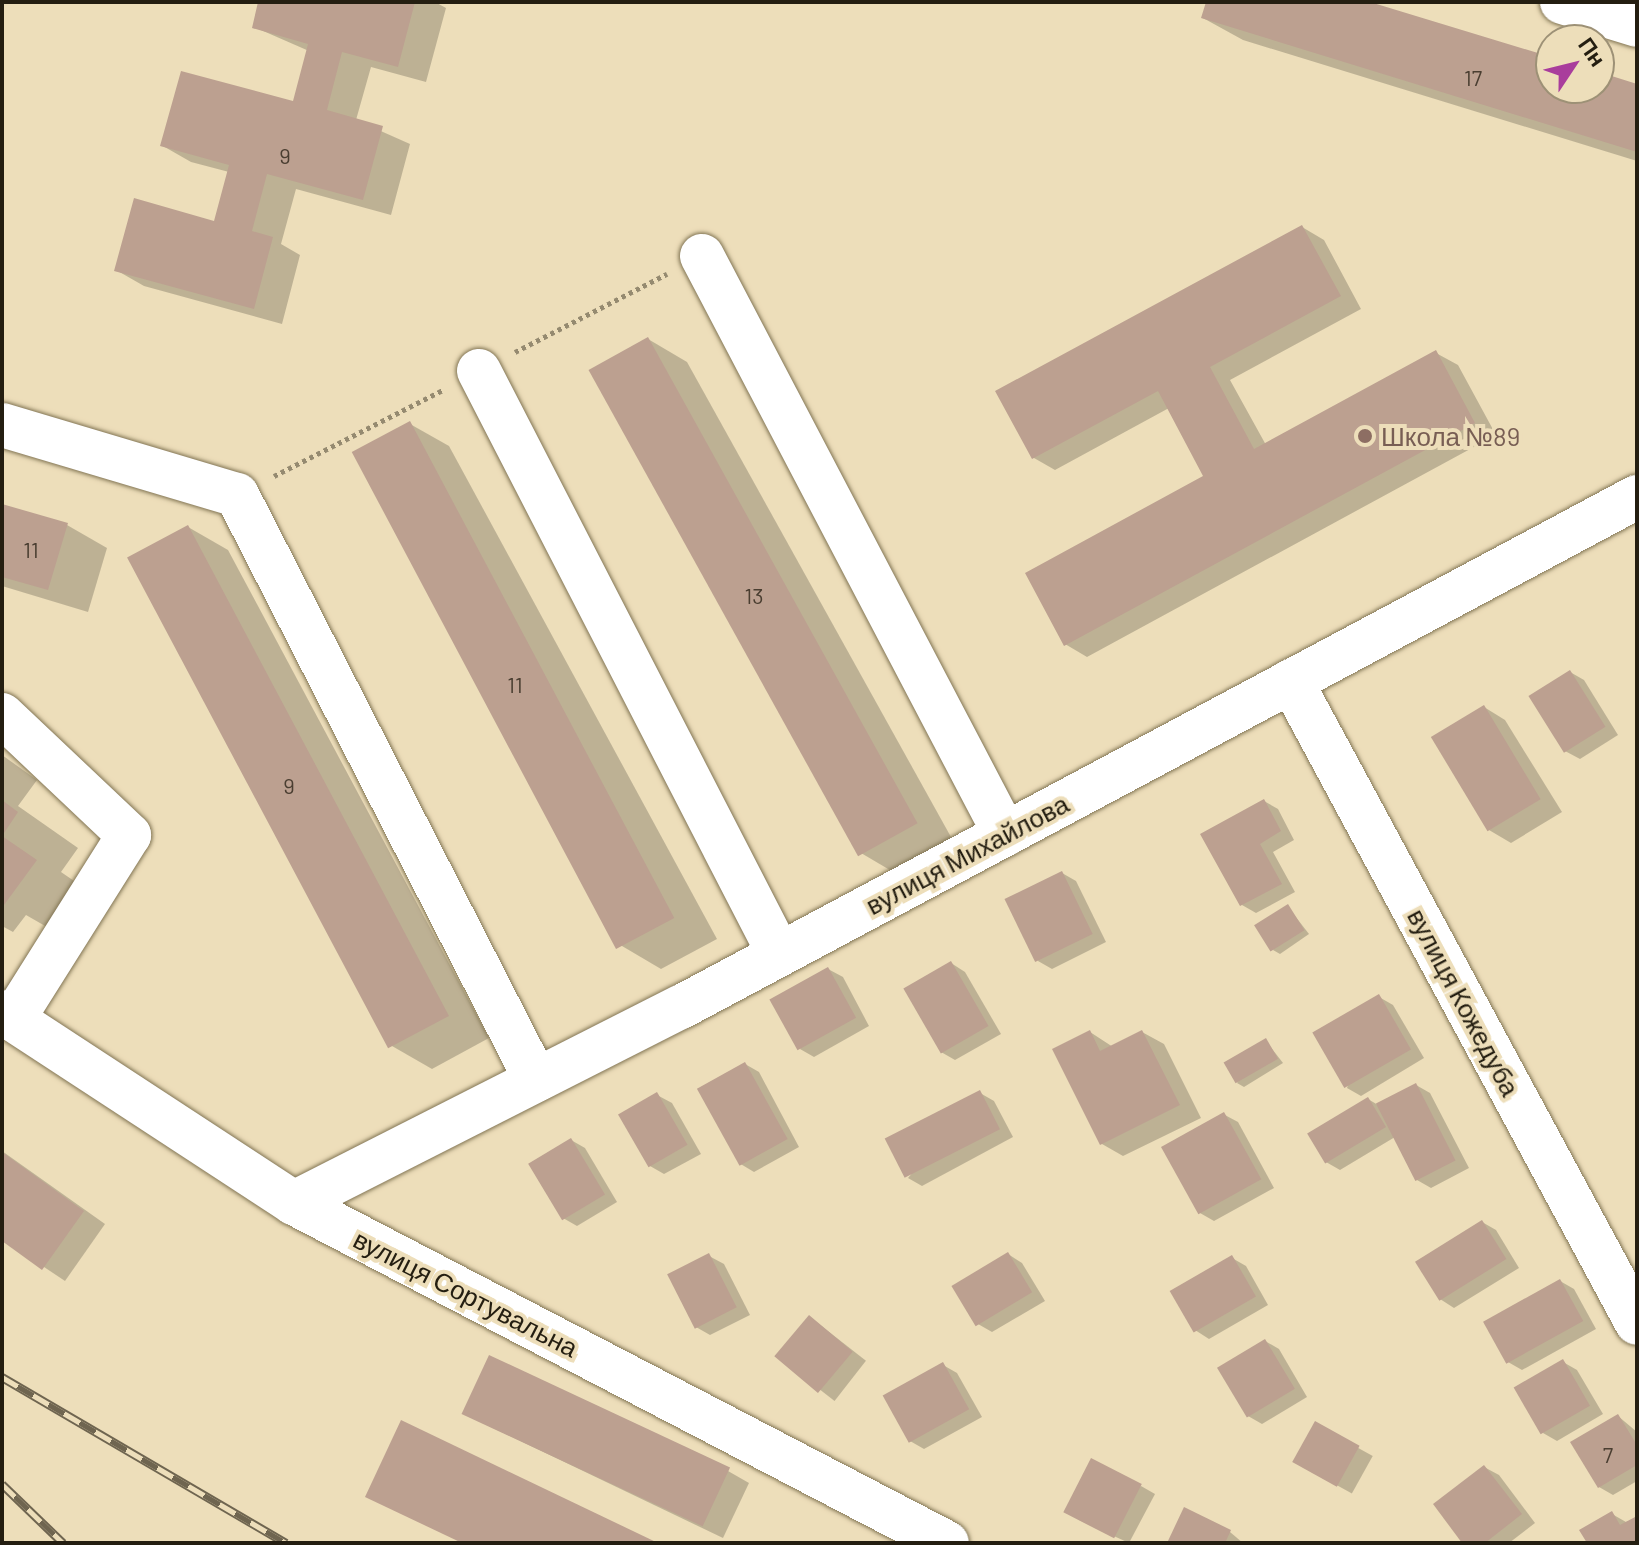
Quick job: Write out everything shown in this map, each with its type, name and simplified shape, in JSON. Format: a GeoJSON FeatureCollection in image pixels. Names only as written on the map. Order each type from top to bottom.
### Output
{"type":"FeatureCollection","features":[{"type":"Feature","properties":{"kind":"street"},"geometry":{"type":"LineString","coordinates":[[1562,2],[1637,25]]}},
{"type":"Feature","properties":{"kind":"street"},"geometry":{"type":"LineString","coordinates":[[702,256],[1005,834]]}},
{"type":"Feature","properties":{"kind":"street"},"geometry":{"type":"LineString","coordinates":[[479,371],[779,954]]}},
{"type":"Feature","properties":{"kind":"street"},"geometry":{"type":"LineString","coordinates":[[2,425],[237,495],[536,1080]]}},
{"type":"Feature","properties":{"kind":"street","name":"вулиця Михайлова"},"geometry":{"type":"LineString","coordinates":[[294,1203],[779,954],[1637,497]]}},
{"type":"Feature","properties":{"kind":"street","name":"вулиця Кожедуба"},"geometry":{"type":"LineString","coordinates":[[1291,681],[1637,1323]]}},
{"type":"Feature","properties":{"kind":"street"},"geometry":{"type":"LineString","coordinates":[[2,715],[129,835],[7,1016]]}},
{"type":"Feature","properties":{"kind":"street","name":"вулиця Сортувальна"},"geometry":{"type":"LineString","coordinates":[[7,1016],[294,1203],[947,1543]]}},
{"type":"Feature","properties":{"kind":"building"},"geometry":{"type":"Polygon","coordinates":[[[258,2],[415,2],[398,67],[342,52],[327,110],[383,126],[363,200],[267,174],[252,231],[273,237],[254,309],[114,271],[134,198],[214,221],[229,165],[160,146],[181,71],[293,101],[308,44],[252,28],[258,2]]]}},
{"type":"Feature","properties":{"kind":"building"},"geometry":{"type":"Polygon","coordinates":[[[1206,2],[1370,2],[1535,52],[1535,104],[1615,104],[1615,77],[1637,84],[1637,152],[1201,18],[1206,2]]]}},
{"type":"Feature","properties":{"kind":"building","name":"Школа №89"},"geometry":{"type":"Polygon","coordinates":[[[1302,225],[1341,296],[1210,367],[1254,449],[1436,350],[1475,423],[1064,646],[1025,573],[1203,476],[1158,391],[1032,459],[995,391],[1302,225]]]}},
{"type":"Feature","properties":{"kind":"building"},"geometry":{"type":"Polygon","coordinates":[[[648,337],[918,823],[858,856],[589,370],[648,337]]]}},
{"type":"Feature","properties":{"kind":"building"},"geometry":{"type":"Polygon","coordinates":[[[410,421],[674,918],[616,949],[352,452],[410,421]]]}},
{"type":"Feature","properties":{"kind":"building"},"geometry":{"type":"Polygon","coordinates":[[[2,504],[68,523],[48,590],[2,577],[2,504]]]}},
{"type":"Feature","properties":{"kind":"building"},"geometry":{"type":"Polygon","coordinates":[[[188,525],[449,1016],[388,1048],[127,557],[188,525]]]}},
{"type":"Feature","properties":{"kind":"building"},"geometry":{"type":"Polygon","coordinates":[[[1570,670],[1606,727],[1564,753],[1528,696],[1570,670]]]}},
{"type":"Feature","properties":{"kind":"building"},"geometry":{"type":"Polygon","coordinates":[[[1484,705],[1541,799],[1488,831],[1431,737],[1484,705]]]}},
{"type":"Feature","properties":{"kind":"building"},"geometry":{"type":"Polygon","coordinates":[[[1264,799],[1281,831],[1260,844],[1282,884],[1240,906],[1200,834],[1264,799]]]}},
{"type":"Feature","properties":{"kind":"building"},"geometry":{"type":"Polygon","coordinates":[[[2,800],[18,812],[2,836],[2,800]]]}},
{"type":"Feature","properties":{"kind":"building"},"geometry":{"type":"Polygon","coordinates":[[[2,836],[37,860],[4,905],[2,904],[2,836]]]}},
{"type":"Feature","properties":{"kind":"building"},"geometry":{"type":"Polygon","coordinates":[[[1062,871],[1093,934],[1035,962],[1004,899],[1062,871]]]}},
{"type":"Feature","properties":{"kind":"building"},"geometry":{"type":"Polygon","coordinates":[[[1288,904],[1304,930],[1271,951],[1254,925],[1288,904]]]}},
{"type":"Feature","properties":{"kind":"building"},"geometry":{"type":"Polygon","coordinates":[[[951,961],[988,1026],[941,1053],[903,988],[951,961]]]}},
{"type":"Feature","properties":{"kind":"building"},"geometry":{"type":"Polygon","coordinates":[[[828,967],[856,1018],[798,1050],[769,999],[828,967]]]}},
{"type":"Feature","properties":{"kind":"building"},"geometry":{"type":"Polygon","coordinates":[[[1379,994],[1411,1049],[1344,1088],[1312,1032],[1379,994]]]}},
{"type":"Feature","properties":{"kind":"building"},"geometry":{"type":"Polygon","coordinates":[[[1090,1030],[1100,1051],[1142,1030],[1180,1105],[1100,1145],[1052,1049],[1090,1030]]]}},
{"type":"Feature","properties":{"kind":"building"},"geometry":{"type":"Polygon","coordinates":[[[1266,1038],[1278,1059],[1236,1083],[1224,1062],[1266,1038]]]}},
{"type":"Feature","properties":{"kind":"building"},"geometry":{"type":"Polygon","coordinates":[[[745,1062],[788,1139],[740,1166],[697,1089],[745,1062]]]}},
{"type":"Feature","properties":{"kind":"building"},"geometry":{"type":"Polygon","coordinates":[[[1416,1083],[1455,1161],[1415,1181],[1376,1103],[1416,1083]]]}},
{"type":"Feature","properties":{"kind":"building"},"geometry":{"type":"Polygon","coordinates":[[[980,1090],[1000,1129],[905,1178],[885,1139],[980,1090]]]}},
{"type":"Feature","properties":{"kind":"building"},"geometry":{"type":"Polygon","coordinates":[[[657,1092],[688,1145],[649,1167],[618,1114],[657,1092]]]}},
{"type":"Feature","properties":{"kind":"building"},"geometry":{"type":"Polygon","coordinates":[[[1368,1097],[1386,1127],[1325,1164],[1307,1134],[1368,1097]]]}},
{"type":"Feature","properties":{"kind":"building"},"geometry":{"type":"Polygon","coordinates":[[[1224,1112],[1261,1179],[1198,1214],[1161,1147],[1224,1112]]]}},
{"type":"Feature","properties":{"kind":"building"},"geometry":{"type":"Polygon","coordinates":[[[571,1138],[605,1195],[562,1220],[528,1164],[571,1138]]]}},
{"type":"Feature","properties":{"kind":"building"},"geometry":{"type":"Polygon","coordinates":[[[2,1152],[84,1211],[42,1270],[2,1241],[2,1152]]]}},
{"type":"Feature","properties":{"kind":"building"},"geometry":{"type":"Polygon","coordinates":[[[1482,1220],[1506,1259],[1439,1301],[1415,1262],[1482,1220]]]}},
{"type":"Feature","properties":{"kind":"building"},"geometry":{"type":"Polygon","coordinates":[[[1008,1252],[1032,1292],[976,1326],[951,1286],[1008,1252]]]}},
{"type":"Feature","properties":{"kind":"building"},"geometry":{"type":"Polygon","coordinates":[[[709,1253],[737,1307],[695,1329],[667,1274],[709,1253]]]}},
{"type":"Feature","properties":{"kind":"building"},"geometry":{"type":"Polygon","coordinates":[[[1232,1255],[1256,1297],[1194,1333],[1170,1291],[1232,1255]]]}},
{"type":"Feature","properties":{"kind":"building"},"geometry":{"type":"Polygon","coordinates":[[[1560,1279],[1583,1321],[1506,1364],[1483,1322],[1560,1279]]]}},
{"type":"Feature","properties":{"kind":"building"},"geometry":{"type":"Polygon","coordinates":[[[809,1315],[853,1352],[818,1393],[774,1356],[809,1315]]]}},
{"type":"Feature","properties":{"kind":"building"},"geometry":{"type":"Polygon","coordinates":[[[1265,1339],[1295,1389],[1247,1418],[1217,1368],[1265,1339]]]}},
{"type":"Feature","properties":{"kind":"building"},"geometry":{"type":"Polygon","coordinates":[[[489,1355],[730,1467],[703,1526],[462,1414],[489,1355]]]}},
{"type":"Feature","properties":{"kind":"building"},"geometry":{"type":"Polygon","coordinates":[[[1563,1359],[1590,1406],[1541,1434],[1514,1388],[1563,1359]]]}},
{"type":"Feature","properties":{"kind":"building"},"geometry":{"type":"Polygon","coordinates":[[[943,1362],[969,1409],[909,1443],[883,1395],[943,1362]]]}},
{"type":"Feature","properties":{"kind":"building"},"geometry":{"type":"Polygon","coordinates":[[[1618,1414],[1637,1445],[1637,1465],[1598,1488],[1570,1442],[1618,1414]]]}},
{"type":"Feature","properties":{"kind":"building"},"geometry":{"type":"Polygon","coordinates":[[[401,1420],[658,1543],[462,1543],[365,1497],[401,1420]]]}},
{"type":"Feature","properties":{"kind":"building"},"geometry":{"type":"Polygon","coordinates":[[[1315,1421],[1360,1446],[1337,1487],[1292,1462],[1315,1421]]]}},
{"type":"Feature","properties":{"kind":"building"},"geometry":{"type":"Polygon","coordinates":[[[1091,1458],[1142,1484],[1114,1538],[1063,1512],[1091,1458]]]}},
{"type":"Feature","properties":{"kind":"building"},"geometry":{"type":"Polygon","coordinates":[[[1484,1465],[1522,1514],[1485,1543],[1462,1543],[1433,1504],[1484,1465]]]}},
{"type":"Feature","properties":{"kind":"building"},"geometry":{"type":"Polygon","coordinates":[[[1184,1507],[1231,1530],[1225,1543],[1167,1543],[1184,1507]]]}},
{"type":"Feature","properties":{"kind":"building"},"geometry":{"type":"Polygon","coordinates":[[[1612,1511],[1620,1525],[1637,1516],[1637,1543],[1587,1543],[1579,1530],[1612,1511]]]}},
{"type":"Feature","properties":{"kind":"railway"},"geometry":{"type":"LineString","coordinates":[[2,1377],[286,1543]]}},
{"type":"Feature","properties":{"kind":"railway"},"geometry":{"type":"LineString","coordinates":[[2,1484],[63,1543]]}},
{"type":"Feature","properties":{"kind":"place","name":"Школа №89"},"geometry":{"type":"Point","coordinates":[1365,436]}}]}
